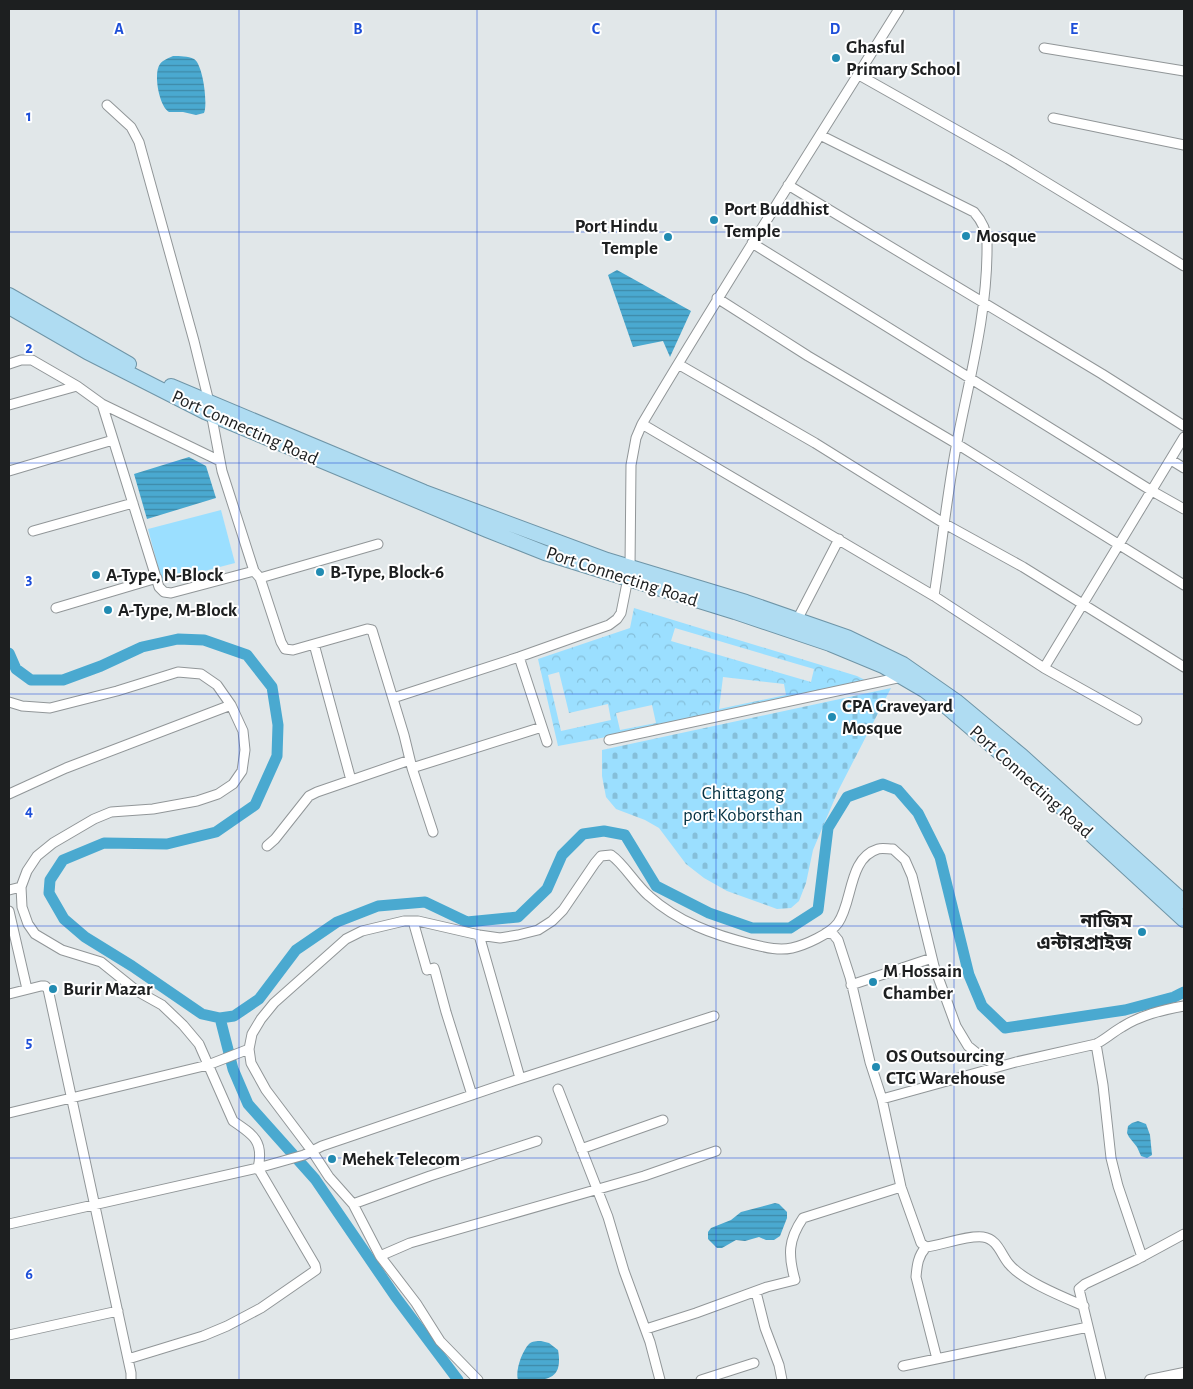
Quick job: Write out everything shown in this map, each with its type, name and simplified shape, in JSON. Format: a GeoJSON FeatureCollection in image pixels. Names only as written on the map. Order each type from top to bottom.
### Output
{"type":"FeatureCollection","features":[{"type":"Feature","properties":{"kind":"highway","name":"Port Connecting Road"},"geometry":{"type":"LineString","coordinates":[[9,295],[142,372],[211,409]]}},
{"type":"Feature","properties":{"kind":"highway","name":"Port Connecting Road"},"geometry":{"type":"LineString","coordinates":[[9,307],[101,360],[175,398],[211,409],[629,574],[830,644],[883,666],[930,694],[1007,758],[1184,920]]}},
{"type":"Feature","properties":{"kind":"highway","name":"Port Connecting Road"},"geometry":{"type":"LineString","coordinates":[[629,574],[713,591],[875,649],[903,664],[930,680],[1022,756],[1184,902]]}},
{"type":"Feature","properties":{"kind":"street"},"geometry":{"type":"LineString","coordinates":[[393,698],[609,625],[621,613],[629,574],[631,465],[636,438],[642,424],[717,298],[899,9]]}},
{"type":"Feature","properties":{"kind":"street"},"geometry":{"type":"LineString","coordinates":[[1044,48],[1184,71]]}},
{"type":"Feature","properties":{"kind":"street"},"geometry":{"type":"LineString","coordinates":[[859,75],[1008,159],[1184,266]]}},
{"type":"Feature","properties":{"kind":"street"},"geometry":{"type":"LineString","coordinates":[[107,105],[131,127],[139,142],[186,310],[211,409],[220,461],[281,642],[285,649],[293,650],[368,629],[372,630],[433,832]]}},
{"type":"Feature","properties":{"kind":"street"},"geometry":{"type":"LineString","coordinates":[[1053,118],[1184,145]]}},
{"type":"Feature","properties":{"kind":"street"},"geometry":{"type":"LineString","coordinates":[[820,135],[974,212],[985,229],[987,241],[980,331],[956,444],[934,596]]}},
{"type":"Feature","properties":{"kind":"street"},"geometry":{"type":"LineString","coordinates":[[788,185],[1102,374],[1184,426]]}},
{"type":"Feature","properties":{"kind":"street"},"geometry":{"type":"LineString","coordinates":[[752,243],[1184,509]]}},
{"type":"Feature","properties":{"kind":"street"},"geometry":{"type":"LineString","coordinates":[[717,298],[808,356],[956,444],[1184,585]]}},
{"type":"Feature","properties":{"kind":"street"},"geometry":{"type":"LineString","coordinates":[[9,364],[21,360],[32,360],[77,386],[102,404],[220,461]]}},
{"type":"Feature","properties":{"kind":"street"},"geometry":{"type":"LineString","coordinates":[[678,364],[816,443],[945,524],[1023,567],[1184,667]]}},
{"type":"Feature","properties":{"kind":"street"},"geometry":{"type":"LineString","coordinates":[[9,405],[77,386]]}},
{"type":"Feature","properties":{"kind":"street"},"geometry":{"type":"LineString","coordinates":[[102,404],[157,578],[164,592],[171,593],[257,574],[378,544]]}},
{"type":"Feature","properties":{"kind":"street"},"geometry":{"type":"LineString","coordinates":[[642,424],[934,596],[1044,668],[1137,720]]}},
{"type":"Feature","properties":{"kind":"street"},"geometry":{"type":"LineString","coordinates":[[1044,668],[1184,437]]}},
{"type":"Feature","properties":{"kind":"street"},"geometry":{"type":"LineString","coordinates":[[9,471],[114,440]]}},
{"type":"Feature","properties":{"kind":"street"},"geometry":{"type":"LineString","coordinates":[[1171,460],[1184,468]]}},
{"type":"Feature","properties":{"kind":"street"},"geometry":{"type":"LineString","coordinates":[[33,531],[133,503]]}},
{"type":"Feature","properties":{"kind":"street"},"geometry":{"type":"LineString","coordinates":[[797,620],[839,539]]}},
{"type":"Feature","properties":{"kind":"street"},"geometry":{"type":"LineString","coordinates":[[56,608],[157,578]]}},
{"type":"Feature","properties":{"kind":"street"},"geometry":{"type":"LineString","coordinates":[[314,644],[351,780]]}},
{"type":"Feature","properties":{"kind":"street"},"geometry":{"type":"LineString","coordinates":[[519,657],[547,742]]}},
{"type":"Feature","properties":{"kind":"street"},"geometry":{"type":"LineString","coordinates":[[9,702],[22,706],[50,708],[116,691],[178,672],[200,674],[217,685],[231,705],[243,731],[245,750],[242,771],[233,784],[218,794],[197,801],[153,809],[111,812],[94,820],[53,843],[37,856],[27,871],[22,887],[22,907],[28,924],[35,934],[62,950],[101,962],[137,992],[162,1005],[199,1044],[211,1064],[233,1121],[245,1129],[258,1142],[260,1156],[258,1168],[315,1265],[316,1270],[261,1308],[227,1326],[203,1336],[128,1359]]}},
{"type":"Feature","properties":{"kind":"street"},"geometry":{"type":"LineString","coordinates":[[608,740],[902,677]]}},
{"type":"Feature","properties":{"kind":"street"},"geometry":{"type":"LineString","coordinates":[[9,794],[66,768],[231,705]]}},
{"type":"Feature","properties":{"kind":"street"},"geometry":{"type":"LineString","coordinates":[[267,846],[275,839],[309,796],[351,780],[542,726]]}},
{"type":"Feature","properties":{"kind":"street"},"geometry":{"type":"LineString","coordinates":[[9,1113],[211,1064],[245,1050],[261,1019],[274,1003],[346,939],[362,931],[404,921],[436,925],[500,938],[538,930],[552,921],[563,910],[594,863],[602,856],[611,855],[617,859],[636,884],[650,897],[696,926],[719,936],[772,949],[785,950],[808,943],[837,924],[855,874],[863,858],[878,849],[893,849],[904,860],[912,876],[932,958],[956,1026],[968,1046],[984,1059],[1000,1066]]}},
{"type":"Feature","properties":{"kind":"street"},"geometry":{"type":"LineString","coordinates":[[9,890],[22,887]]}},
{"type":"Feature","properties":{"kind":"street"},"geometry":{"type":"LineString","coordinates":[[9,911],[27,990]]}},
{"type":"Feature","properties":{"kind":"street"},"geometry":{"type":"LineString","coordinates":[[413,921],[427,969],[434,968],[472,1095]]}},
{"type":"Feature","properties":{"kind":"street"},"geometry":{"type":"LineString","coordinates":[[826,933],[833,934],[838,940],[870,1062],[882,1099],[901,1187],[921,1243],[926,1247]]}},
{"type":"Feature","properties":{"kind":"street"},"geometry":{"type":"LineString","coordinates":[[479,935],[520,1078]]}},
{"type":"Feature","properties":{"kind":"street"},"geometry":{"type":"LineString","coordinates":[[851,985],[932,958]]}},
{"type":"Feature","properties":{"kind":"street"},"geometry":{"type":"LineString","coordinates":[[9,994],[45,986],[48,989],[118,1311],[131,1380]]}},
{"type":"Feature","properties":{"kind":"street"},"geometry":{"type":"LineString","coordinates":[[882,1099],[1000,1066],[1096,1044],[1140,1016],[1184,1006]]}},
{"type":"Feature","properties":{"kind":"street"},"geometry":{"type":"LineString","coordinates":[[9,1224],[275,1163],[520,1078],[714,1016]]}},
{"type":"Feature","properties":{"kind":"street"},"geometry":{"type":"LineString","coordinates":[[1096,1044],[1103,1085],[1111,1158],[1118,1186],[1142,1257]]}},
{"type":"Feature","properties":{"kind":"street"},"geometry":{"type":"LineString","coordinates":[[245,1050],[258,1077],[308,1153],[353,1204],[380,1256],[416,1303],[440,1341],[478,1380]]}},
{"type":"Feature","properties":{"kind":"street"},"geometry":{"type":"LineString","coordinates":[[558,1089],[608,1217],[624,1271],[646,1328],[660,1380]]}},
{"type":"Feature","properties":{"kind":"street"},"geometry":{"type":"LineString","coordinates":[[581,1149],[663,1120]]}},
{"type":"Feature","properties":{"kind":"street"},"geometry":{"type":"LineString","coordinates":[[353,1204],[537,1141]]}},
{"type":"Feature","properties":{"kind":"street"},"geometry":{"type":"LineString","coordinates":[[380,1256],[410,1243],[644,1176],[716,1151]]}},
{"type":"Feature","properties":{"kind":"street"},"geometry":{"type":"LineString","coordinates":[[646,1328],[795,1280],[789,1250],[792,1237],[803,1218],[901,1187]]}},
{"type":"Feature","properties":{"kind":"street"},"geometry":{"type":"LineString","coordinates":[[1101,1380],[1079,1290],[1085,1284],[1142,1257],[1184,1234]]}},
{"type":"Feature","properties":{"kind":"street"},"geometry":{"type":"LineString","coordinates":[[937,1359],[916,1277],[917,1265],[926,1247],[976,1237],[986,1237],[994,1242],[1008,1264],[1020,1274],[1084,1306]]}},
{"type":"Feature","properties":{"kind":"street"},"geometry":{"type":"LineString","coordinates":[[756,1292],[765,1328],[779,1365],[782,1380]]}},
{"type":"Feature","properties":{"kind":"street"},"geometry":{"type":"LineString","coordinates":[[9,1335],[118,1311]]}},
{"type":"Feature","properties":{"kind":"street"},"geometry":{"type":"LineString","coordinates":[[903,1366],[1088,1327]]}},
{"type":"Feature","properties":{"kind":"street"},"geometry":{"type":"LineString","coordinates":[[701,1380],[754,1363]]}},
{"type":"Feature","properties":{"kind":"street"},"geometry":{"type":"LineString","coordinates":[[1150,1380],[1184,1374]]}},
{"type":"Feature","properties":{"kind":"green space"},"geometry":{"type":"Polygon","coordinates":[[[221,510],[235,563],[162,582],[148,529],[221,510]]]}},
{"type":"Feature","properties":{"kind":"green space"},"geometry":{"type":"Polygon","coordinates":[[[634,608],[865,680],[617,735],[558,746],[538,659],[630,628],[634,608]],[[675,628],[671,641],[811,682],[814,669],[675,628]],[[559,672],[548,675],[561,731],[611,720],[608,704],[569,713],[559,672]],[[723,677],[719,709],[786,695],[784,684],[723,677]],[[652,705],[616,713],[620,730],[656,723],[652,705]]]}},
{"type":"Feature","properties":{"kind":"green space","name":"Chittagong port Koborsthan"},"geometry":{"type":"Polygon","coordinates":[[[891,688],[838,791],[813,850],[806,883],[799,901],[791,908],[777,909],[727,891],[704,878],[686,864],[659,828],[645,820],[616,809],[606,797],[602,776],[602,750],[891,688]]]}},
{"type":"Feature","properties":{"kind":"shaded area"},"geometry":{"type":"Polygon","coordinates":[[[173,56],[189,57],[197,62],[204,85],[204,113],[196,115],[183,112],[169,112],[165,109],[158,89],[157,74],[160,64],[173,56]]]}},
{"type":"Feature","properties":{"kind":"shaded area"},"geometry":{"type":"Polygon","coordinates":[[[617,270],[691,311],[670,357],[663,341],[633,347],[608,275],[617,270]]]}},
{"type":"Feature","properties":{"kind":"shaded area"},"geometry":{"type":"Polygon","coordinates":[[[189,457],[206,466],[216,498],[147,519],[134,474],[189,457]]]}},
{"type":"Feature","properties":{"kind":"shaded area"},"geometry":{"type":"Polygon","coordinates":[[[1138,1121],[1146,1124],[1150,1135],[1152,1155],[1147,1158],[1141,1156],[1127,1133],[1128,1126],[1138,1121]]]}},
{"type":"Feature","properties":{"kind":"shaded area"},"geometry":{"type":"Polygon","coordinates":[[[775,1203],[779,1204],[787,1212],[787,1218],[780,1236],[774,1240],[766,1240],[759,1237],[745,1241],[736,1240],[722,1248],[717,1248],[708,1239],[708,1232],[711,1228],[731,1220],[741,1212],[775,1203]]]}},
{"type":"Feature","properties":{"kind":"shaded area"},"geometry":{"type":"Polygon","coordinates":[[[535,1341],[549,1343],[558,1350],[558,1369],[555,1374],[543,1379],[518,1380],[518,1366],[526,1347],[535,1341]]]}},
{"type":"Feature","properties":{"kind":"waterway"},"geometry":{"type":"LineString","coordinates":[[9,653],[16,669],[31,680],[63,680],[101,666],[142,647],[178,639],[204,640],[247,655],[272,687],[278,725],[277,756],[255,805],[216,832],[167,844],[104,843],[63,860],[50,880],[49,893],[64,919],[85,937],[132,966],[202,1014],[220,1018],[234,1016],[259,999],[296,950],[337,922],[378,906],[425,902],[467,922],[518,917],[547,889],[562,855],[583,834],[604,831],[625,835],[656,886],[709,913],[752,928],[790,928],[818,910],[828,828],[847,797],[883,784],[898,790],[918,813],[940,857],[969,975],[982,1006],[1005,1028],[1125,1010],[1174,997],[1184,992]]}},
{"type":"Feature","properties":{"kind":"waterway"},"geometry":{"type":"LineString","coordinates":[[220,1018],[233,1069],[248,1104],[315,1179],[395,1296],[458,1380]]}},
{"type":"Feature","properties":{"kind":"place","name":"Ghasful Primary School"},"geometry":{"type":"Point","coordinates":[836,58]}},
{"type":"Feature","properties":{"kind":"place","name":"Port Buddhist Temple"},"geometry":{"type":"Point","coordinates":[714,220]}},
{"type":"Feature","properties":{"kind":"place","name":"Mosque"},"geometry":{"type":"Point","coordinates":[966,236]}},
{"type":"Feature","properties":{"kind":"place","name":"Port Hindu Temple"},"geometry":{"type":"Point","coordinates":[668,237]}},
{"type":"Feature","properties":{"kind":"place","name":"B-Type, Block-6"},"geometry":{"type":"Point","coordinates":[320,572]}},
{"type":"Feature","properties":{"kind":"place","name":"A-Type, N-Block"},"geometry":{"type":"Point","coordinates":[96,575]}},
{"type":"Feature","properties":{"kind":"place","name":"A-Type, M-Block"},"geometry":{"type":"Point","coordinates":[108,610]}},
{"type":"Feature","properties":{"kind":"place","name":"CPA Graveyard Mosque"},"geometry":{"type":"Point","coordinates":[832,717]}},
{"type":"Feature","properties":{"kind":"place","name":"নাজিম এন্টারপ্রাইজ"},"geometry":{"type":"Point","coordinates":[1142,932]}},
{"type":"Feature","properties":{"kind":"place","name":"M Hossain Chamber"},"geometry":{"type":"Point","coordinates":[873,982]}},
{"type":"Feature","properties":{"kind":"place","name":"Burir Mazar"},"geometry":{"type":"Point","coordinates":[53,989]}},
{"type":"Feature","properties":{"kind":"place","name":"OS Outsourcing CTG Warehouse"},"geometry":{"type":"Point","coordinates":[876,1067]}},
{"type":"Feature","properties":{"kind":"place","name":"Mehek Telecom"},"geometry":{"type":"Point","coordinates":[332,1159]}}]}
